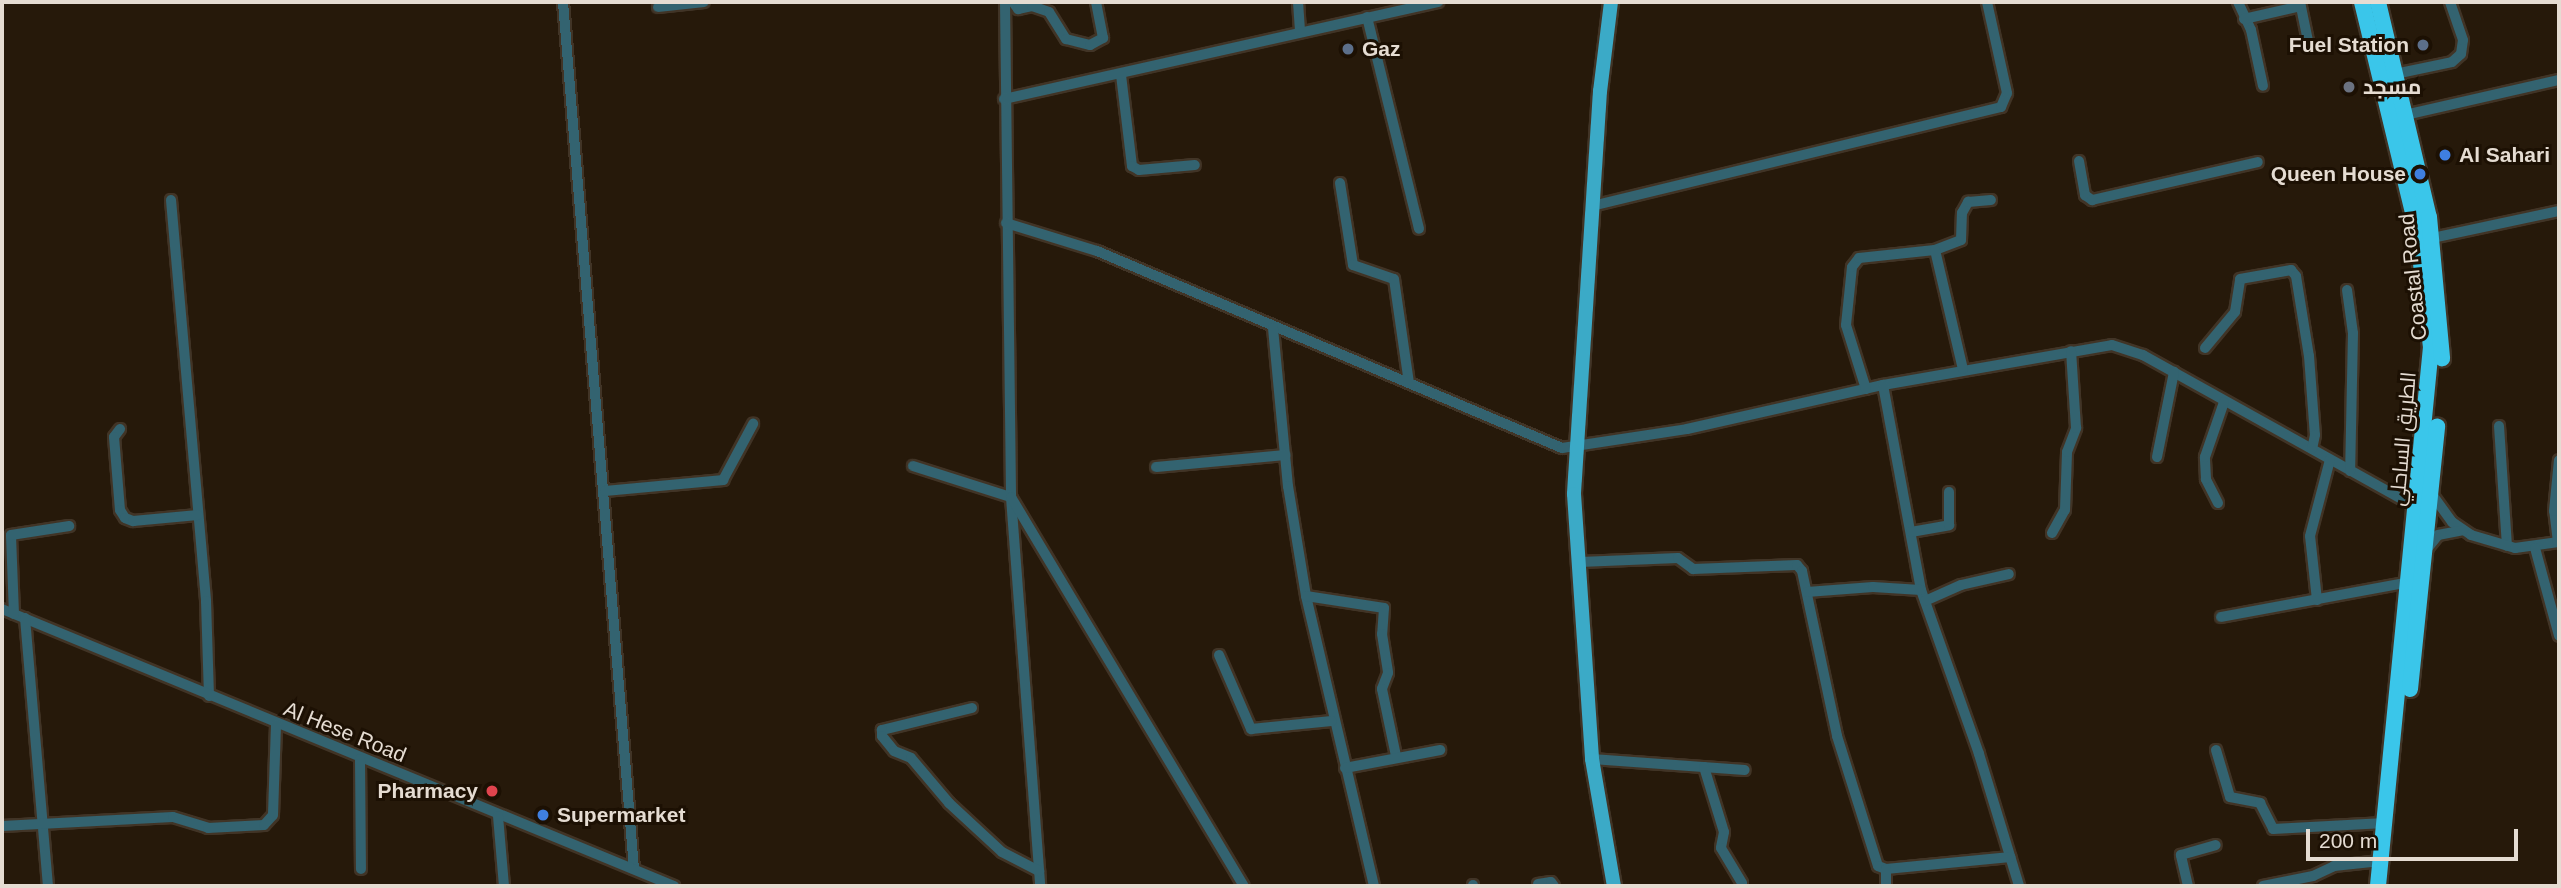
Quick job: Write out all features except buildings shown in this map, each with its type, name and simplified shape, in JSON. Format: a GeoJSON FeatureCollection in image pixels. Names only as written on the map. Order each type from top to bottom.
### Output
{"type":"FeatureCollection","features":[{"type":"Feature","properties":{"kind":"highway","name":"الطريق الساحلي"},"geometry":{"type":"LineString","coordinates":[[2362,2],[2417,230],[2427,294],[2431,370],[2378,886]]}},
{"type":"Feature","properties":{"kind":"highway","name":"Coastal Road"},"geometry":{"type":"LineString","coordinates":[[2378,2],[2432,238],[2442,343],[2431,493],[2388,886]]}},
{"type":"Feature","properties":{"kind":"main road"},"geometry":{"type":"LineString","coordinates":[[1611,2],[1592,206],[1576,449],[1591,759],[1614,886]]}},
{"type":"Feature","properties":{"kind":"street"},"geometry":{"type":"LineString","coordinates":[[563,2],[634,869]]}},
{"type":"Feature","properties":{"kind":"street"},"geometry":{"type":"LineString","coordinates":[[659,6],[704,2]]}},
{"type":"Feature","properties":{"kind":"street"},"geometry":{"type":"LineString","coordinates":[[1005,2],[1004,99],[1011,497],[1040,886]]}},
{"type":"Feature","properties":{"kind":"street"},"geometry":{"type":"LineString","coordinates":[[1013,2],[1018,9],[1032,6],[1049,12],[1066,39],[1090,45],[1102,38],[1096,2]]}},
{"type":"Feature","properties":{"kind":"street"},"geometry":{"type":"LineString","coordinates":[[1298,2],[1300,32]]}},
{"type":"Feature","properties":{"kind":"street"},"geometry":{"type":"LineString","coordinates":[[1374,2],[1379,12],[1419,229]]}},
{"type":"Feature","properties":{"kind":"street"},"geometry":{"type":"LineString","coordinates":[[1004,99],[1121,75],[1379,12],[1437,2]]}},
{"type":"Feature","properties":{"kind":"street"},"geometry":{"type":"LineString","coordinates":[[1592,206],[2001,107],[2007,93],[1987,2]]}},
{"type":"Feature","properties":{"kind":"street"},"geometry":{"type":"LineString","coordinates":[[2238,2],[2251,30],[2263,86]]}},
{"type":"Feature","properties":{"kind":"street"},"geometry":{"type":"LineString","coordinates":[[2395,74],[2452,62],[2461,54],[2463,40],[2450,2]]}},
{"type":"Feature","properties":{"kind":"street"},"geometry":{"type":"LineString","coordinates":[[2244,19],[2300,4],[2309,46]]}},
{"type":"Feature","properties":{"kind":"street"},"geometry":{"type":"LineString","coordinates":[[1121,75],[1132,166],[1139,170],[1195,165]]}},
{"type":"Feature","properties":{"kind":"street"},"geometry":{"type":"LineString","coordinates":[[2405,115],[2559,80]]}},
{"type":"Feature","properties":{"kind":"street"},"geometry":{"type":"LineString","coordinates":[[2079,160],[2085,195],[2092,200],[2258,162]]}},
{"type":"Feature","properties":{"kind":"street"},"geometry":{"type":"LineString","coordinates":[[1340,183],[1353,265],[1394,279],[1409,383]]}},
{"type":"Feature","properties":{"kind":"street"},"geometry":{"type":"LineString","coordinates":[[171,200],[198,514],[209,696]]}},
{"type":"Feature","properties":{"kind":"street"},"geometry":{"type":"LineString","coordinates":[[1866,388],[1846,325],[1854,261],[1936,250],[1961,240],[1963,206],[1991,200]]}},
{"type":"Feature","properties":{"kind":"street"},"geometry":{"type":"LineString","coordinates":[[2432,238],[2559,211]]}},
{"type":"Feature","properties":{"kind":"street"},"geometry":{"type":"LineString","coordinates":[[1006,223],[1097,251],[1216,299],[1273,328],[1525,433],[1576,449],[1687,429],[1963,369],[2071,351],[2125,346],[2418,508]]}},
{"type":"Feature","properties":{"kind":"street"},"geometry":{"type":"LineString","coordinates":[[1936,250],[1963,369]]}},
{"type":"Feature","properties":{"kind":"street"},"geometry":{"type":"LineString","coordinates":[[2205,348],[2235,312],[2240,279],[2291,270],[2296,276],[2309,356],[2315,435],[2312,449]]}},
{"type":"Feature","properties":{"kind":"street"},"geometry":{"type":"LineString","coordinates":[[2347,290],[2353,333],[2350,471]]}},
{"type":"Feature","properties":{"kind":"street"},"geometry":{"type":"LineString","coordinates":[[1273,328],[1285,455],[1306,596],[1332,721],[1374,886]]}},
{"type":"Feature","properties":{"kind":"street"},"geometry":{"type":"LineString","coordinates":[[2052,533],[2066,510],[2067,452],[2076,428],[2071,351]]}},
{"type":"Feature","properties":{"kind":"street"},"geometry":{"type":"LineString","coordinates":[[2157,457],[2174,372]]}},
{"type":"Feature","properties":{"kind":"street"},"geometry":{"type":"LineString","coordinates":[[1883,385],[1923,596],[2019,886]]}},
{"type":"Feature","properties":{"kind":"street"},"geometry":{"type":"LineString","coordinates":[[2218,503],[2206,479],[2205,457],[2224,402]]}},
{"type":"Feature","properties":{"kind":"street"},"geometry":{"type":"LineString","coordinates":[[605,491],[723,480],[752,424]]}},
{"type":"Feature","properties":{"kind":"street"},"geometry":{"type":"LineString","coordinates":[[2499,426],[2507,546]]}},
{"type":"Feature","properties":{"kind":"street"},"geometry":{"type":"LineString","coordinates":[[120,429],[114,437],[120,510],[125,518],[133,521],[198,514]]}},
{"type":"Feature","properties":{"kind":"street"},"geometry":{"type":"LineString","coordinates":[[1157,467],[1285,455]]}},
{"type":"Feature","properties":{"kind":"street"},"geometry":{"type":"LineString","coordinates":[[2317,600],[2310,536],[2330,460]]}},
{"type":"Feature","properties":{"kind":"street"},"geometry":{"type":"LineString","coordinates":[[2431,493],[2444,513],[2464,530],[2507,546],[2535,548],[2558,542],[2554,511],[2559,460]]}},
{"type":"Feature","properties":{"kind":"street"},"geometry":{"type":"LineString","coordinates":[[913,466],[1011,497],[1244,886]]}},
{"type":"Feature","properties":{"kind":"street"},"geometry":{"type":"LineString","coordinates":[[1911,533],[1948,525],[1949,492]]}},
{"type":"Feature","properties":{"kind":"street"},"geometry":{"type":"LineString","coordinates":[[48,886],[11,535],[69,526]]}},
{"type":"Feature","properties":{"kind":"street"},"geometry":{"type":"LineString","coordinates":[[2425,553],[2438,535],[2464,530]]}},
{"type":"Feature","properties":{"kind":"street"},"geometry":{"type":"LineString","coordinates":[[2535,548],[2559,636]]}},
{"type":"Feature","properties":{"kind":"street"},"geometry":{"type":"LineString","coordinates":[[1580,562],[1678,558],[1693,569],[1794,564],[1802,570],[1840,747],[1875,860],[1886,869],[2010,857]]}},
{"type":"Feature","properties":{"kind":"street"},"geometry":{"type":"LineString","coordinates":[[1807,592],[1872,587],[1923,596],[2009,574]]}},
{"type":"Feature","properties":{"kind":"street"},"geometry":{"type":"LineString","coordinates":[[2221,617],[2410,582]]}},
{"type":"Feature","properties":{"kind":"street"},"geometry":{"type":"LineString","coordinates":[[1306,596],[1384,608],[1382,634],[1388,673],[1382,689],[1396,756]]}},
{"type":"Feature","properties":{"kind":"street","name":"Al Hese Road"},"geometry":{"type":"LineString","coordinates":[[2,609],[498,816],[674,886]]}},
{"type":"Feature","properties":{"kind":"street"},"geometry":{"type":"LineString","coordinates":[[1219,655],[1251,729],[1332,721]]}},
{"type":"Feature","properties":{"kind":"street"},"geometry":{"type":"LineString","coordinates":[[972,708],[883,730],[881,736],[894,751],[911,758],[949,803],[1002,852],[1039,871]]}},
{"type":"Feature","properties":{"kind":"street"},"geometry":{"type":"LineString","coordinates":[[2,826],[173,817],[216,829],[264,825],[273,815],[276,724]]}},
{"type":"Feature","properties":{"kind":"street"},"geometry":{"type":"LineString","coordinates":[[1345,768],[1396,756],[1440,750]]}},
{"type":"Feature","properties":{"kind":"street"},"geometry":{"type":"LineString","coordinates":[[2216,750],[2230,797],[2260,803],[2273,829],[2385,823]]}},
{"type":"Feature","properties":{"kind":"street"},"geometry":{"type":"LineString","coordinates":[[360,759],[361,869]]}},
{"type":"Feature","properties":{"kind":"street"},"geometry":{"type":"LineString","coordinates":[[1591,759],[1745,770]]}},
{"type":"Feature","properties":{"kind":"street"},"geometry":{"type":"LineString","coordinates":[[1704,767],[1724,832],[1721,848],[1742,883]]}},
{"type":"Feature","properties":{"kind":"street"},"geometry":{"type":"LineString","coordinates":[[498,816],[504,886]]}},
{"type":"Feature","properties":{"kind":"street"},"geometry":{"type":"LineString","coordinates":[[2188,886],[2181,855],[2216,845]]}},
{"type":"Feature","properties":{"kind":"street"},"geometry":{"type":"LineString","coordinates":[[2263,886],[2313,876],[2334,866],[2381,861]]}},
{"type":"Feature","properties":{"kind":"street"},"geometry":{"type":"LineString","coordinates":[[1886,869],[1886,886]]}},
{"type":"Feature","properties":{"kind":"street"},"geometry":{"type":"LineString","coordinates":[[1538,884],[1551,882],[1555,886]]}},
{"type":"Feature","properties":{"kind":"place","name":"Fuel Station"},"geometry":{"type":"Point","coordinates":[2423,45]}},
{"type":"Feature","properties":{"kind":"place","name":"Gaz"},"geometry":{"type":"Point","coordinates":[1348,49]}},
{"type":"Feature","properties":{"kind":"place","name":"مسجد"},"geometry":{"type":"Point","coordinates":[2349,87]}},
{"type":"Feature","properties":{"kind":"place","name":"Al Sahari"},"geometry":{"type":"Point","coordinates":[2445,155]}},
{"type":"Feature","properties":{"kind":"place","name":"Queen House"},"geometry":{"type":"Point","coordinates":[2420,174]}},
{"type":"Feature","properties":{"kind":"place","name":"Pharmacy"},"geometry":{"type":"Point","coordinates":[492,791]}},
{"type":"Feature","properties":{"kind":"place","name":"Supermarket"},"geometry":{"type":"Point","coordinates":[543,815]}}]}
